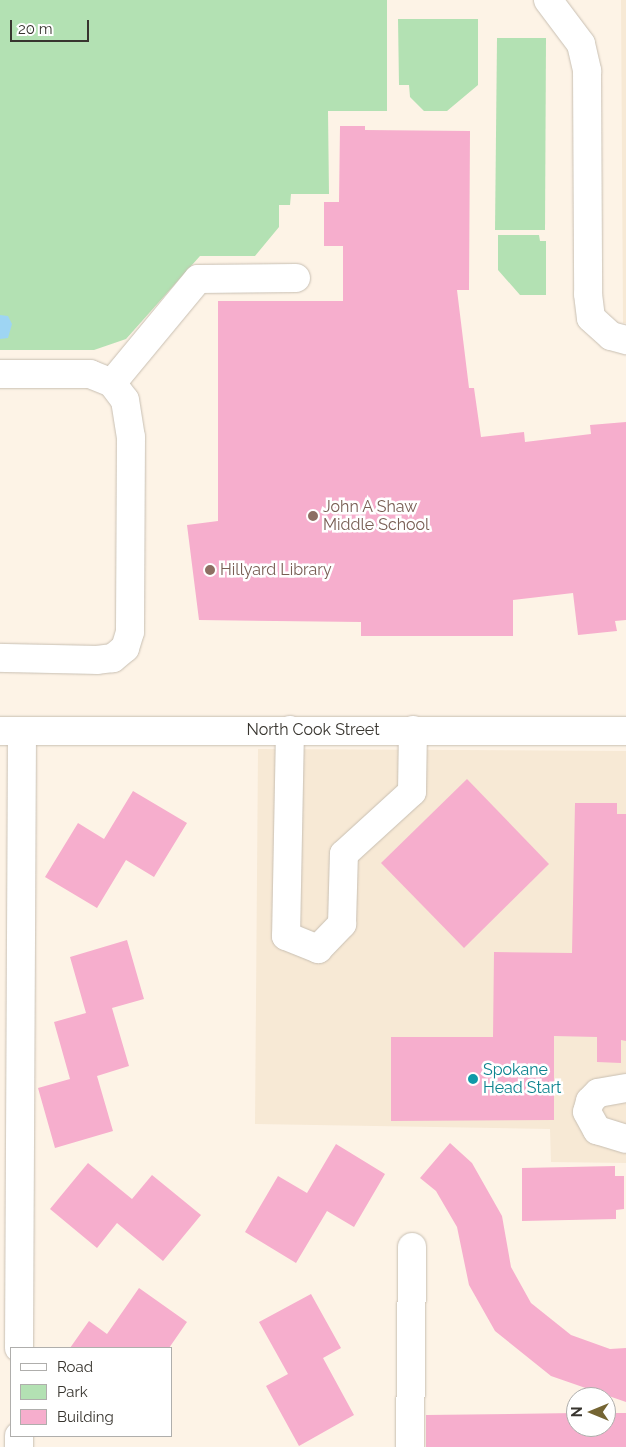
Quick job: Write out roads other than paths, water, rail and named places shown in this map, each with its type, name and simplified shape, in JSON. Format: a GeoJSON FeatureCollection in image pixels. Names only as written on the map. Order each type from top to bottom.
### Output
{"type":"FeatureCollection","features":[{"type":"Feature","properties":{"kind":"street"},"geometry":{"type":"LineString","coordinates":[[548,0],[581,44],[586,71],[588,294],[591,318],[611,336],[626,340]]}},
{"type":"Feature","properties":{"kind":"street"},"geometry":{"type":"LineString","coordinates":[[112,383],[198,279],[296,278]]}},
{"type":"Feature","properties":{"kind":"street"},"geometry":{"type":"LineString","coordinates":[[0,374],[90,374],[112,383],[125,400],[131,423],[130,632],[125,648],[113,658],[97,660],[0,658]]}},
{"type":"Feature","properties":{"kind":"street"},"geometry":{"type":"LineString","coordinates":[[290,730],[286,936],[318,949],[342,924],[344,854],[412,792],[413,730]]}},
{"type":"Feature","properties":{"kind":"street"},"geometry":{"type":"LineString","coordinates":[[11,731],[19,1347]]}},
{"type":"Feature","properties":{"kind":"street","name":"North Cook Street"},"geometry":{"type":"LineString","coordinates":[[11,731],[626,731]]}},
{"type":"Feature","properties":{"kind":"street"},"geometry":{"type":"LineString","coordinates":[[626,1088],[598,1093],[590,1101],[587,1112],[597,1130],[626,1139]]}},
{"type":"Feature","properties":{"kind":"street"},"geometry":{"type":"LineString","coordinates":[[410,1447],[412,1247]]}},
{"type":"Feature","properties":{"kind":"water"},"geometry":{"type":"Polygon","coordinates":[[[0,315],[8,316],[12,324],[8,338],[0,339],[0,315]]]}},
{"type":"Feature","properties":{"kind":"place","name":"John A Shaw Middle School"},"geometry":{"type":"Point","coordinates":[313,516]}},
{"type":"Feature","properties":{"kind":"place","name":"Hillyard Library"},"geometry":{"type":"Point","coordinates":[210,570]}},
{"type":"Feature","properties":{"kind":"place","name":"Spokane Head Start"},"geometry":{"type":"Point","coordinates":[473,1079]}}]}
